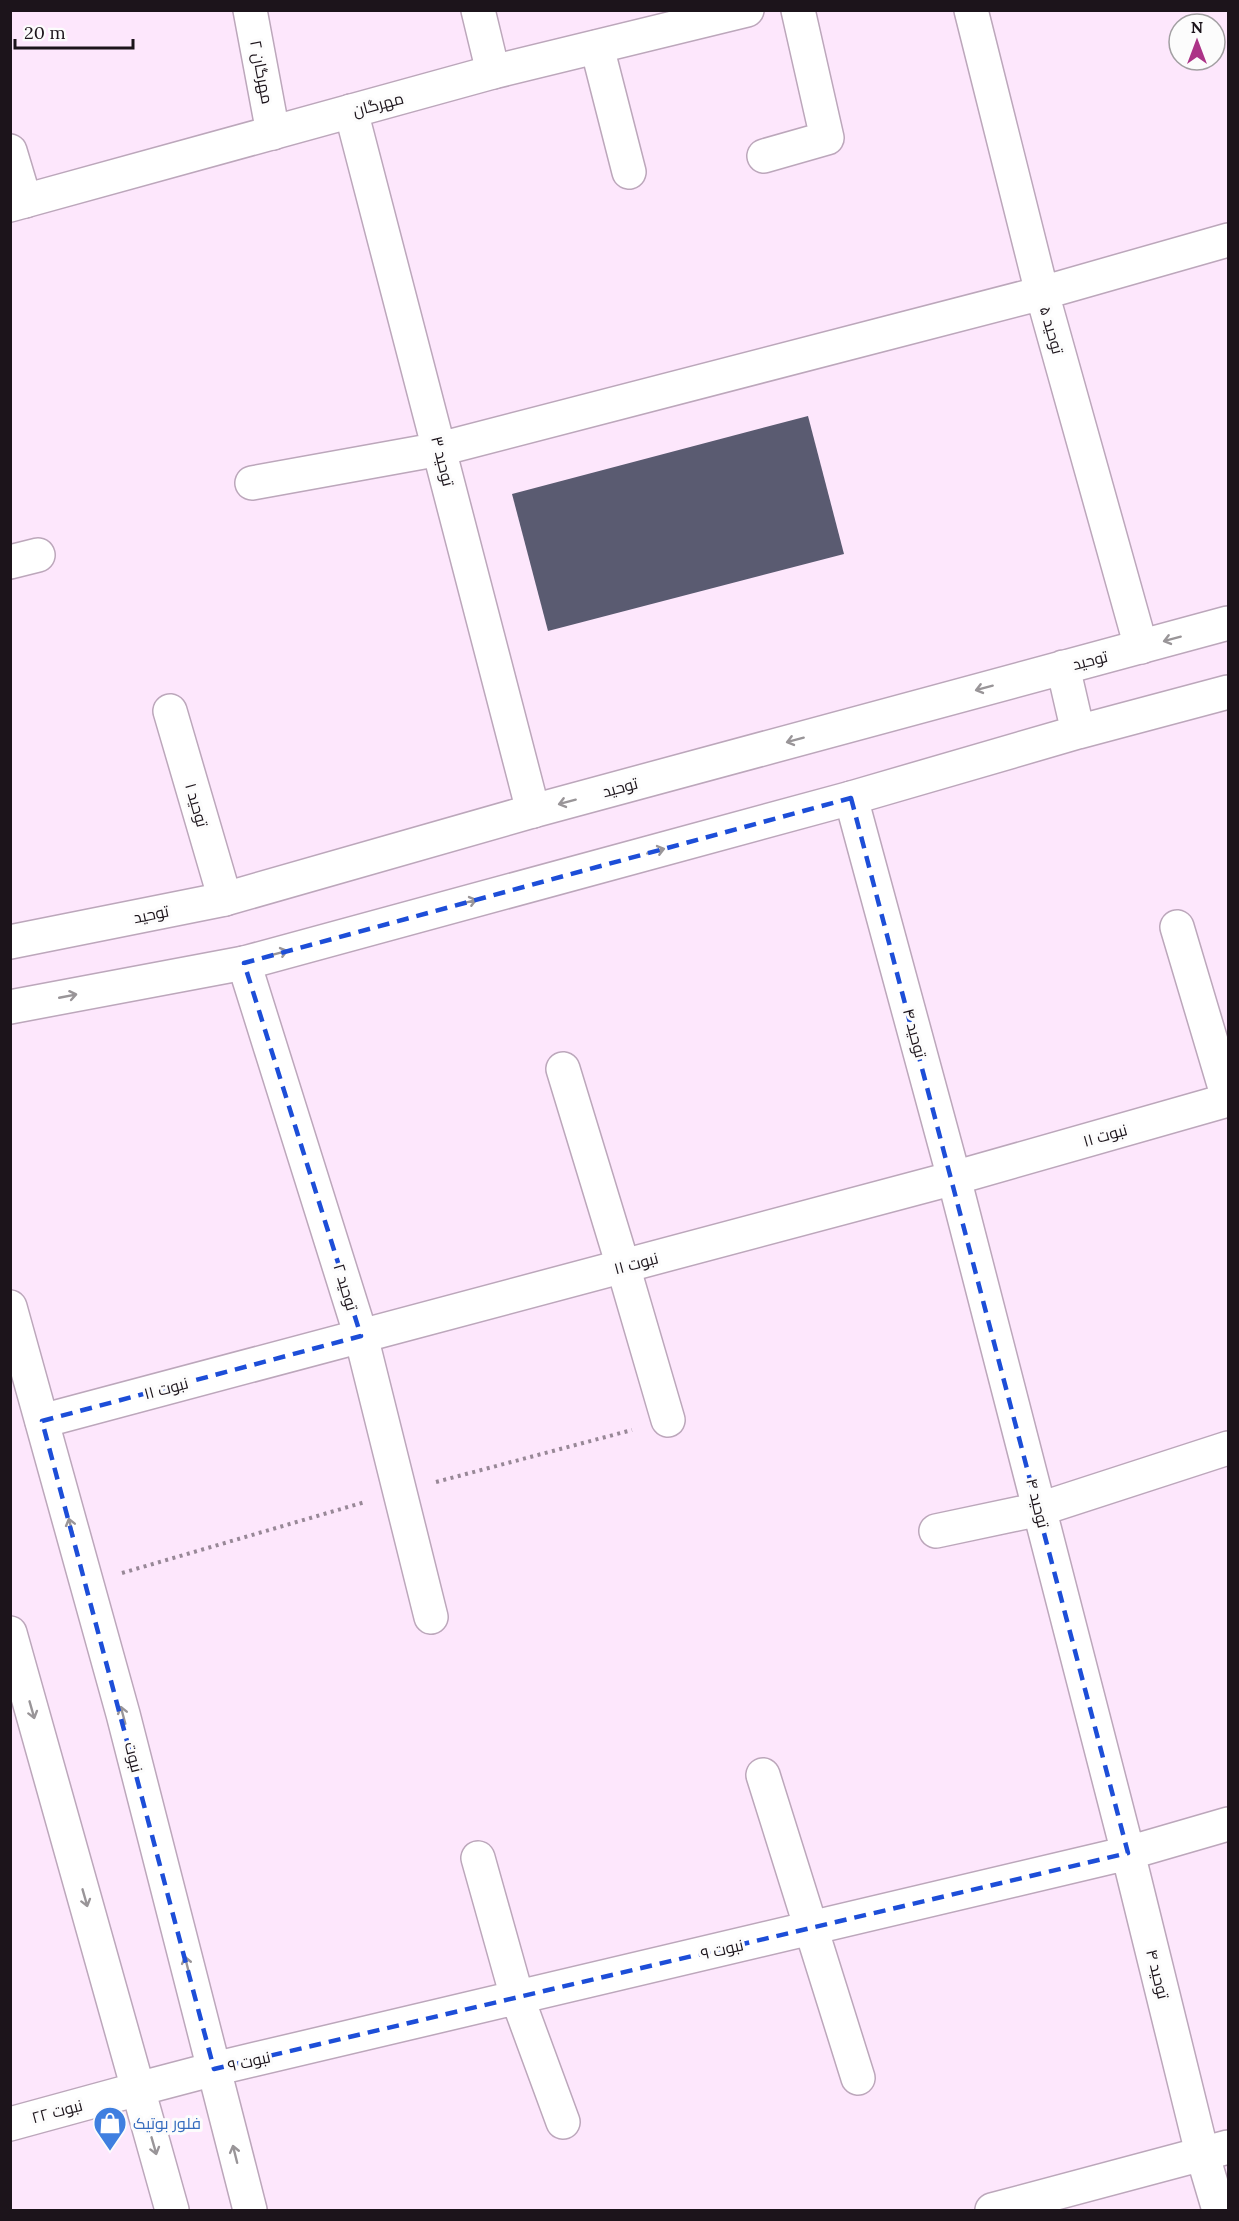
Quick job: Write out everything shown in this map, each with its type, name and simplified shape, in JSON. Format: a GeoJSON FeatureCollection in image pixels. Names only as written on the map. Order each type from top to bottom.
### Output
{"type":"FeatureCollection","features":[{"type":"Feature","properties":{"kind":"street","name":"مهرگان ۲"},"geometry":{"type":"LineString","coordinates":[[250,10],[273,133]]}},
{"type":"Feature","properties":{"kind":"street"},"geometry":{"type":"LineString","coordinates":[[478,10],[493,72]]}},
{"type":"Feature","properties":{"kind":"street","name":"مهرگان"},"geometry":{"type":"LineString","coordinates":[[18,203],[493,72],[597,47],[701,16],[747,10]]}},
{"type":"Feature","properties":{"kind":"street"},"geometry":{"type":"LineString","coordinates":[[764,156],[826,138],[798,10]]}},
{"type":"Feature","properties":{"kind":"street","name":"توحید ۵"},"geometry":{"type":"LineString","coordinates":[[971,10],[1042,293],[1141,647]]}},
{"type":"Feature","properties":{"kind":"street"},"geometry":{"type":"LineString","coordinates":[[597,47],[629,172]]}},
{"type":"Feature","properties":{"kind":"street","name":"توحید ۳"},"geometry":{"type":"LineString","coordinates":[[351,111],[533,811]]}},
{"type":"Feature","properties":{"kind":"street"},"geometry":{"type":"LineString","coordinates":[[10,151],[18,203]]}},
{"type":"Feature","properties":{"kind":"street"},"geometry":{"type":"LineString","coordinates":[[252,483],[440,449],[1042,293],[1228,240]]}},
{"type":"Feature","properties":{"kind":"street","name":"توحید"},"geometry":{"type":"LineString","coordinates":[[10,942],[225,899],[533,811],[1228,623]]}},
{"type":"Feature","properties":{"kind":"street"},"geometry":{"type":"LineString","coordinates":[[1063,667],[1078,732]]}},
{"type":"Feature","properties":{"kind":"street"},"geometry":{"type":"LineString","coordinates":[[10,1007],[244,963],[850,798],[1078,732],[1228,692]]}},
{"type":"Feature","properties":{"kind":"street","name":"توحید ۱"},"geometry":{"type":"LineString","coordinates":[[170,711],[225,899]]}},
{"type":"Feature","properties":{"kind":"street","name":"توحید ۴"},"geometry":{"type":"LineString","coordinates":[[850,798],[954,1178],[1128,1852],[1215,2150],[1219,2211]]}},
{"type":"Feature","properties":{"kind":"street"},"geometry":{"type":"LineString","coordinates":[[1177,927],[1228,1099]]}},
{"type":"Feature","properties":{"kind":"street","name":"توحید ۲"},"geometry":{"type":"LineString","coordinates":[[244,963],[361,1336],[431,1617]]}},
{"type":"Feature","properties":{"kind":"street"},"geometry":{"type":"LineString","coordinates":[[562,1069],[668,1420]]}},
{"type":"Feature","properties":{"kind":"street","name":"نبوت ۱۱"},"geometry":{"type":"LineString","coordinates":[[42,1421],[954,1178],[1228,1099]]}},
{"type":"Feature","properties":{"kind":"street","name":"نبوت"},"geometry":{"type":"LineString","coordinates":[[10,1306],[123,1714],[250,2211]]}},
{"type":"Feature","properties":{"kind":"street"},"geometry":{"type":"LineString","coordinates":[[936,1531],[1040,1509],[1228,1448]]}},
{"type":"Feature","properties":{"kind":"street"},"geometry":{"type":"LineString","coordinates":[[10,1633],[16,1671],[172,2211]]}},
{"type":"Feature","properties":{"kind":"street"},"geometry":{"type":"LineString","coordinates":[[763,1775],[858,2078]]}},
{"type":"Feature","properties":{"kind":"street","name":"نبوت ۹"},"geometry":{"type":"LineString","coordinates":[[138,2089],[1128,1852],[1228,1824]]}},
{"type":"Feature","properties":{"kind":"street"},"geometry":{"type":"LineString","coordinates":[[478,1858],[517,1997],[562,2122]]}},
{"type":"Feature","properties":{"kind":"street","name":"نبوت ۲۲"},"geometry":{"type":"LineString","coordinates":[[10,2124],[138,2089]]}},
{"type":"Feature","properties":{"kind":"street"},"geometry":{"type":"LineString","coordinates":[[992,2211],[1215,2150]]}},
{"type":"Feature","properties":{"kind":"highlighted area"},"geometry":{"type":"Polygon","coordinates":[[[851,798],[1128,1853],[214,2069],[42,1421],[361,1336],[244,963],[851,798]]]}},
{"type":"Feature","properties":{"kind":"building"},"geometry":{"type":"Polygon","coordinates":[[[808,416],[844,554],[548,631],[512,494],[808,416]]]}},
{"type":"Feature","properties":{"kind":"place","name":"فلور بوتیک"},"geometry":{"type":"Point","coordinates":[110,2152]}}]}
